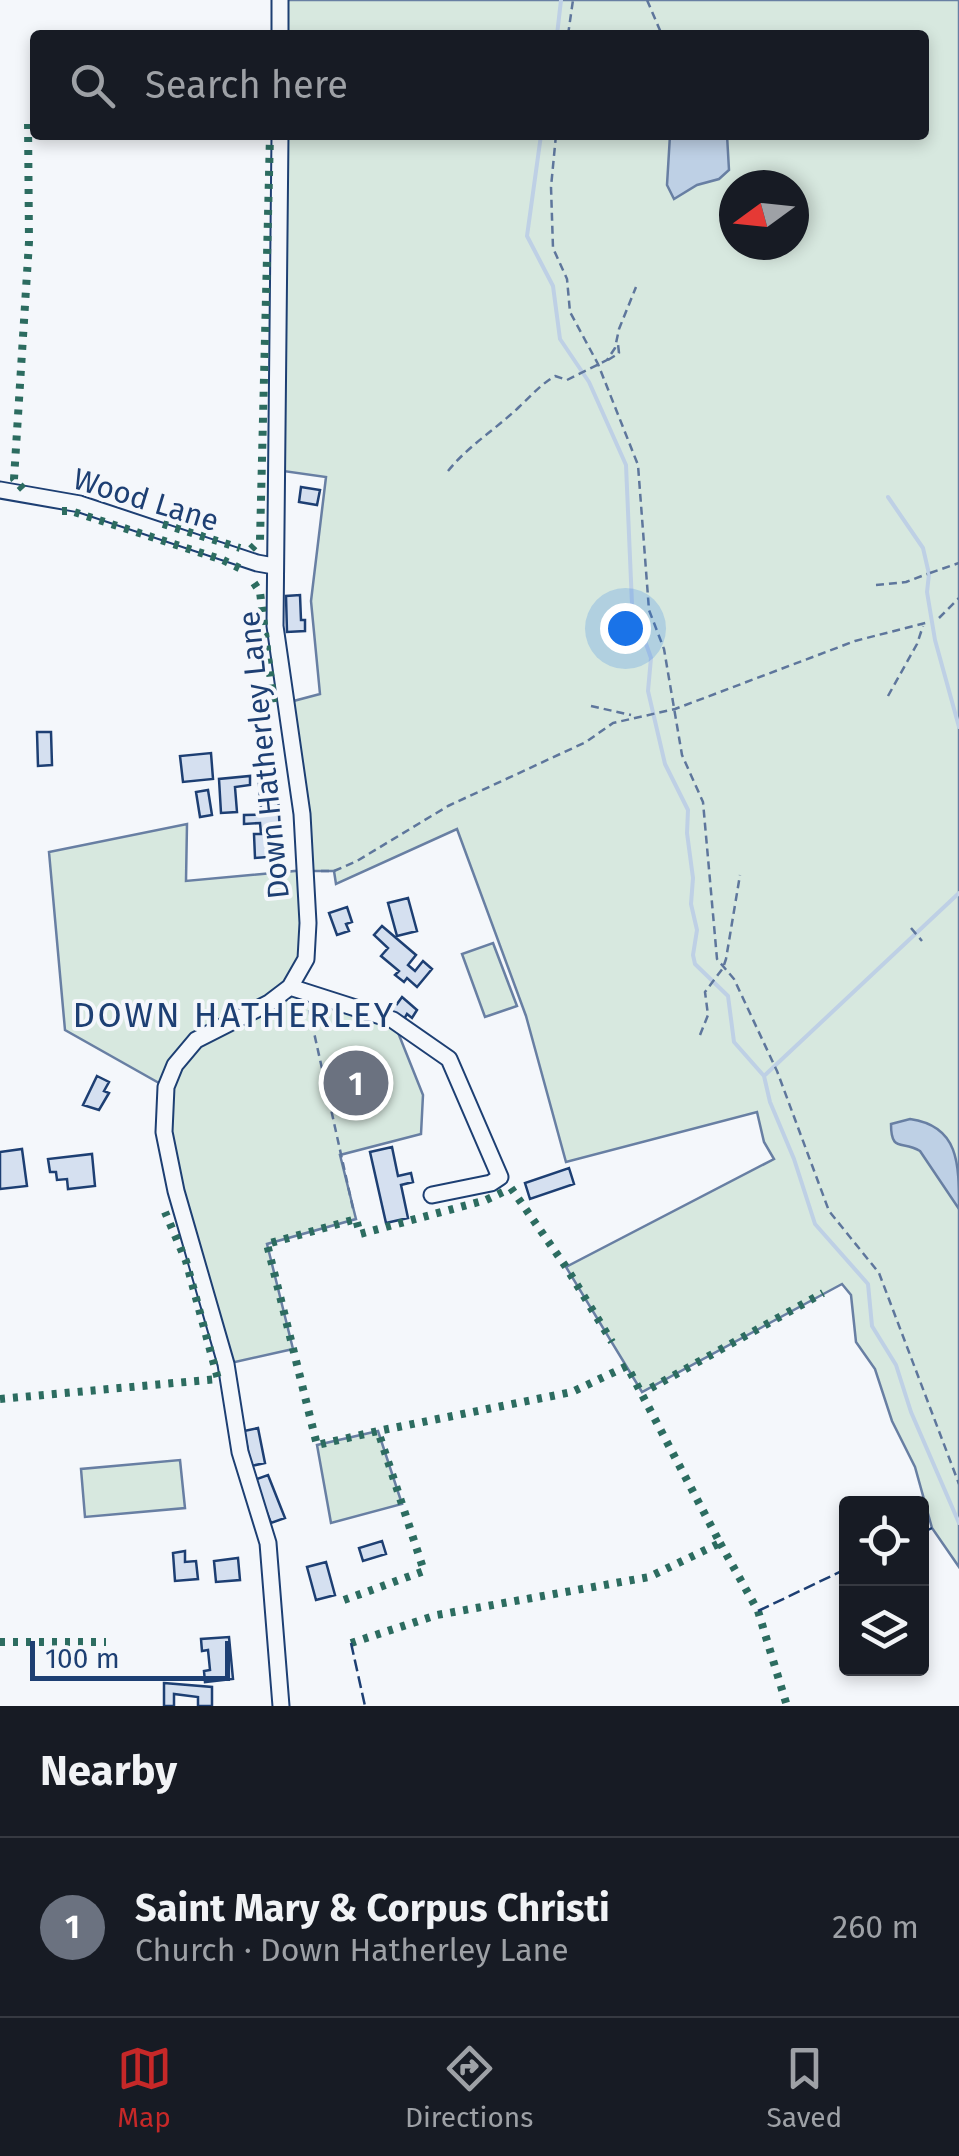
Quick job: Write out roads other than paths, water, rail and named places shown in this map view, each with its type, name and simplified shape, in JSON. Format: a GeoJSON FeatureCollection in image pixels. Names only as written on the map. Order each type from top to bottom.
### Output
{"type":"FeatureCollection","features":[{"type":"Feature","properties":{"kind":"street"},"geometry":{"type":"LineString","coordinates":[[280,0],[280,30]]}},
{"type":"Feature","properties":{"kind":"street","name":"Down Hatherley Lane"},"geometry":{"type":"LineString","coordinates":[[280,140],[275,626],[302,814],[308,923],[306,959],[290,987]]}},
{"type":"Feature","properties":{"kind":"street","name":"Wood Lane"},"geometry":{"type":"LineString","coordinates":[[0,490],[80,504],[257,564],[274,566]]}},
{"type":"Feature","properties":{"kind":"street"},"geometry":{"type":"LineString","coordinates":[[281,1706],[268,1543],[240,1452],[226,1364],[176,1191],[164,1132],[166,1087],[175,1066],[196,1040],[270,1003],[290,987],[393,1020],[449,1059],[500,1177],[491,1183],[432,1195]]}},
{"type":"Feature","properties":{"kind":"water"},"geometry":{"type":"Polygon","coordinates":[[[670,140],[727,140],[729,170],[719,170],[719,179],[697,185],[674,199],[667,185],[670,140]]]}},
{"type":"Feature","properties":{"kind":"water"},"geometry":{"type":"Polygon","coordinates":[[[910,1119],[938,1130],[953,1149],[959,1209],[920,1151],[893,1139],[891,1124],[910,1119]]]}},
{"type":"Feature","properties":{"kind":"waterway"},"geometry":{"type":"LineString","coordinates":[[558,30],[561,0]]}},
{"type":"Feature","properties":{"kind":"waterway"},"geometry":{"type":"LineString","coordinates":[[540,140],[527,236],[553,286],[560,339],[589,382],[626,465],[632,604],[651,658],[648,691],[665,764],[688,810],[691,904],[697,930],[695,964],[728,996],[734,1042],[764,1076],[815,1224],[868,1284],[872,1326],[896,1365],[911,1412],[959,1523]]}},
{"type":"Feature","properties":{"kind":"waterway"},"geometry":{"type":"LineString","coordinates":[[888,497],[923,548],[935,640],[959,727]]}},
{"type":"Feature","properties":{"kind":"waterway"},"geometry":{"type":"LineString","coordinates":[[764,1076],[959,893]]}},
{"type":"Feature","properties":{"kind":"place","name":"Saint Mary & Corpus Christi"},"geometry":{"type":"Point","coordinates":[356,1083]}},
{"type":"Feature","properties":{"kind":"district","name":"DOWN HATHERLEY"},"geometry":{"type":"Point","coordinates":[234,1015]}}]}
